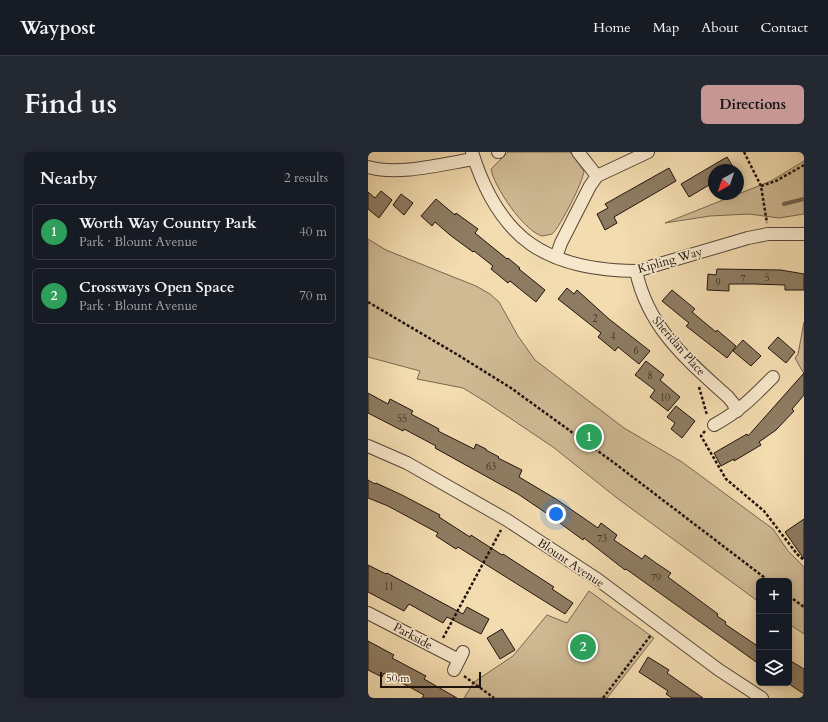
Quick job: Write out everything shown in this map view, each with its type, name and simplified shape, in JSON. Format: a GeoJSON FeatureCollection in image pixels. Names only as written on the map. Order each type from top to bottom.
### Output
{"type":"FeatureCollection","features":[{"type":"Feature","properties":{"kind":"street"},"geometry":{"type":"LineString","coordinates":[[578,152],[597,176]]}},
{"type":"Feature","properties":{"kind":"street"},"geometry":{"type":"LineString","coordinates":[[556,257],[560,243],[590,186],[597,176],[648,152]]}},
{"type":"Feature","properties":{"kind":"street"},"geometry":{"type":"LineString","coordinates":[[368,167],[392,171],[414,169],[473,156]]}},
{"type":"Feature","properties":{"kind":"street","name":"Kipling Way"},"geometry":{"type":"LineString","coordinates":[[473,156],[493,203],[502,217],[520,237],[538,250],[556,257],[592,267],[622,271],[636,271],[748,238],[768,234],[804,234]]}},
{"type":"Feature","properties":{"kind":"street","name":"Sheridan Place"},"geometry":{"type":"LineString","coordinates":[[636,271],[644,299],[656,322],[692,363],[728,397],[733,403],[737,412]]}},
{"type":"Feature","properties":{"kind":"street"},"geometry":{"type":"LineString","coordinates":[[712,425],[737,412],[748,403],[773,377]]}},
{"type":"Feature","properties":{"kind":"street","name":"Blount Avenue"},"geometry":{"type":"LineString","coordinates":[[368,446],[407,463],[506,520],[597,579],[719,670],[762,698]]}},
{"type":"Feature","properties":{"kind":"street","name":"Parkside"},"geometry":{"type":"LineString","coordinates":[[368,613],[458,660]]}},
{"type":"Feature","properties":{"kind":"path"},"geometry":{"type":"LineString","coordinates":[[744,152],[761,186],[768,234]]}},
{"type":"Feature","properties":{"kind":"path"},"geometry":{"type":"LineString","coordinates":[[761,186],[776,181],[804,165]]}},
{"type":"Feature","properties":{"kind":"path"},"geometry":{"type":"LineString","coordinates":[[368,302],[458,354],[511,388],[620,467],[766,578]]}},
{"type":"Feature","properties":{"kind":"path"},"geometry":{"type":"LineString","coordinates":[[698,384],[712,425],[701,436],[726,479],[764,511],[797,554],[804,560]]}},
{"type":"Feature","properties":{"kind":"path"},"geometry":{"type":"LineString","coordinates":[[437,649],[506,520]]}},
{"type":"Feature","properties":{"kind":"path"},"geometry":{"type":"LineString","coordinates":[[792,598],[804,607]]}},
{"type":"Feature","properties":{"kind":"path"},"geometry":{"type":"LineString","coordinates":[[603,698],[659,625]]}},
{"type":"Feature","properties":{"kind":"path"},"geometry":{"type":"LineString","coordinates":[[474,682],[494,698]]}},
{"type":"Feature","properties":{"kind":"shaded area"},"geometry":{"type":"Polygon","coordinates":[[[508,152],[570,152],[584,171],[583,177],[571,204],[556,230],[552,234],[542,236],[527,226],[504,197],[493,177],[491,169],[508,152]]]}},
{"type":"Feature","properties":{"kind":"shaded area"},"geometry":{"type":"Polygon","coordinates":[[[804,161],[804,214],[779,218],[749,214],[710,216],[665,223],[723,200],[744,200],[744,192],[771,181],[804,161]]]}},
{"type":"Feature","properties":{"kind":"shaded area"},"geometry":{"type":"Polygon","coordinates":[[[368,239],[386,250],[476,286],[490,294],[499,302],[518,336],[535,360],[624,428],[682,462],[773,529],[788,551],[804,567],[804,634],[792,626],[792,578],[756,578],[756,600],[617,498],[553,447],[486,402],[463,388],[417,379],[420,371],[368,357],[368,239]]]}},
{"type":"Feature","properties":{"kind":"shaded area"},"geometry":{"type":"Polygon","coordinates":[[[804,322],[804,374],[795,358],[798,354],[804,322]]]}},
{"type":"Feature","properties":{"kind":"shaded area"},"geometry":{"type":"Polygon","coordinates":[[[589,591],[654,638],[607,698],[464,698],[474,682],[513,656],[547,615],[567,623],[589,591]]]}},
{"type":"Feature","properties":{"kind":"building"},"geometry":{"type":"Polygon","coordinates":[[[727,157],[731,164],[715,164],[727,157]]]}},
{"type":"Feature","properties":{"kind":"building"},"geometry":{"type":"Polygon","coordinates":[[[669,168],[676,181],[614,217],[617,223],[605,230],[597,214],[608,208],[605,204],[669,168]]]}},
{"type":"Feature","properties":{"kind":"building"},"geometry":{"type":"Polygon","coordinates":[[[708,168],[708,186],[689,197],[681,184],[708,168]]]}},
{"type":"Feature","properties":{"kind":"building"},"geometry":{"type":"Polygon","coordinates":[[[381,191],[392,200],[379,218],[368,209],[368,192],[375,198],[381,191]]]}},
{"type":"Feature","properties":{"kind":"building"},"geometry":{"type":"Polygon","coordinates":[[[401,194],[413,203],[404,215],[393,205],[401,194]]]}},
{"type":"Feature","properties":{"kind":"building"},"geometry":{"type":"Polygon","coordinates":[[[436,199],[455,215],[456,213],[478,229],[475,233],[507,259],[508,258],[545,290],[536,302],[510,281],[508,283],[491,269],[493,266],[474,251],[473,252],[450,235],[435,222],[432,226],[421,216],[436,199]]]}},
{"type":"Feature","properties":{"kind":"building"},"geometry":{"type":"Polygon","coordinates":[[[717,269],[781,270],[804,274],[804,290],[785,290],[785,285],[729,284],[729,291],[707,290],[708,274],[716,275],[717,269]]]}},
{"type":"Feature","properties":{"kind":"building"},"geometry":{"type":"Polygon","coordinates":[[[567,288],[574,294],[577,290],[609,319],[650,351],[639,364],[618,347],[615,351],[598,337],[601,333],[558,299],[567,288]]]}},
{"type":"Feature","properties":{"kind":"building"},"geometry":{"type":"Polygon","coordinates":[[[672,290],[695,309],[692,312],[736,346],[727,358],[686,326],[689,323],[662,301],[672,290]]]}},
{"type":"Feature","properties":{"kind":"building"},"geometry":{"type":"Polygon","coordinates":[[[778,337],[795,352],[786,363],[768,348],[778,337]]]}},
{"type":"Feature","properties":{"kind":"building"},"geometry":{"type":"Polygon","coordinates":[[[743,340],[761,356],[751,366],[733,351],[743,340]]]}},
{"type":"Feature","properties":{"kind":"building"},"geometry":{"type":"Polygon","coordinates":[[[646,361],[664,375],[660,380],[680,397],[668,411],[650,397],[655,390],[635,375],[646,361]]]}},
{"type":"Feature","properties":{"kind":"building"},"geometry":{"type":"Polygon","coordinates":[[[804,373],[804,395],[792,409],[794,411],[776,430],[759,442],[761,445],[734,461],[734,459],[721,466],[714,453],[747,434],[748,436],[804,373]]]}},
{"type":"Feature","properties":{"kind":"building"},"geometry":{"type":"Polygon","coordinates":[[[368,393],[388,404],[390,399],[413,411],[411,414],[439,429],[438,431],[474,449],[476,444],[499,457],[498,458],[522,470],[519,477],[556,499],[598,528],[601,523],[617,535],[614,540],[642,559],[645,555],[671,573],[668,577],[718,614],[717,616],[726,622],[725,624],[756,645],[756,662],[626,569],[625,570],[584,538],[583,540],[518,494],[435,448],[436,446],[404,429],[403,431],[368,413],[368,393]]]}},
{"type":"Feature","properties":{"kind":"building"},"geometry":{"type":"Polygon","coordinates":[[[676,406],[695,421],[682,438],[671,429],[675,423],[667,417],[676,406]]]}},
{"type":"Feature","properties":{"kind":"building"},"geometry":{"type":"Polygon","coordinates":[[[368,480],[402,495],[440,515],[439,517],[470,537],[471,535],[502,555],[503,554],[554,587],[552,589],[573,603],[565,614],[458,547],[456,549],[436,536],[438,533],[388,506],[368,498],[368,480]]]}},
{"type":"Feature","properties":{"kind":"building"},"geometry":{"type":"Polygon","coordinates":[[[804,519],[804,559],[785,532],[804,519]]]}},
{"type":"Feature","properties":{"kind":"building"},"geometry":{"type":"Polygon","coordinates":[[[368,565],[386,574],[387,573],[463,614],[467,607],[489,619],[481,634],[447,617],[443,623],[409,604],[404,611],[368,592],[368,565]]]}},
{"type":"Feature","properties":{"kind":"building"},"geometry":{"type":"Polygon","coordinates":[[[502,629],[515,650],[500,659],[487,638],[502,629]]]}},
{"type":"Feature","properties":{"kind":"building"},"geometry":{"type":"Polygon","coordinates":[[[368,641],[394,655],[392,658],[426,676],[424,679],[457,698],[422,698],[424,695],[384,673],[382,677],[368,670],[368,641]]]}},
{"type":"Feature","properties":{"kind":"building"},"geometry":{"type":"Polygon","coordinates":[[[648,657],[669,670],[667,673],[703,698],[672,698],[666,694],[668,691],[639,672],[648,657]]]}},
{"type":"Feature","properties":{"kind":"building"},"geometry":{"type":"Polygon","coordinates":[[[792,662],[804,669],[804,694],[792,686],[792,662]]]}},
{"type":"Feature","properties":{"kind":"waterway"},"geometry":{"type":"LineString","coordinates":[[784,204],[804,199]]}},
{"type":"Feature","properties":{"kind":"place","name":"Worth Way Country Park"},"geometry":{"type":"Point","coordinates":[589,437]}},
{"type":"Feature","properties":{"kind":"place","name":"Crossways Open Space"},"geometry":{"type":"Point","coordinates":[583,647]}}]}
